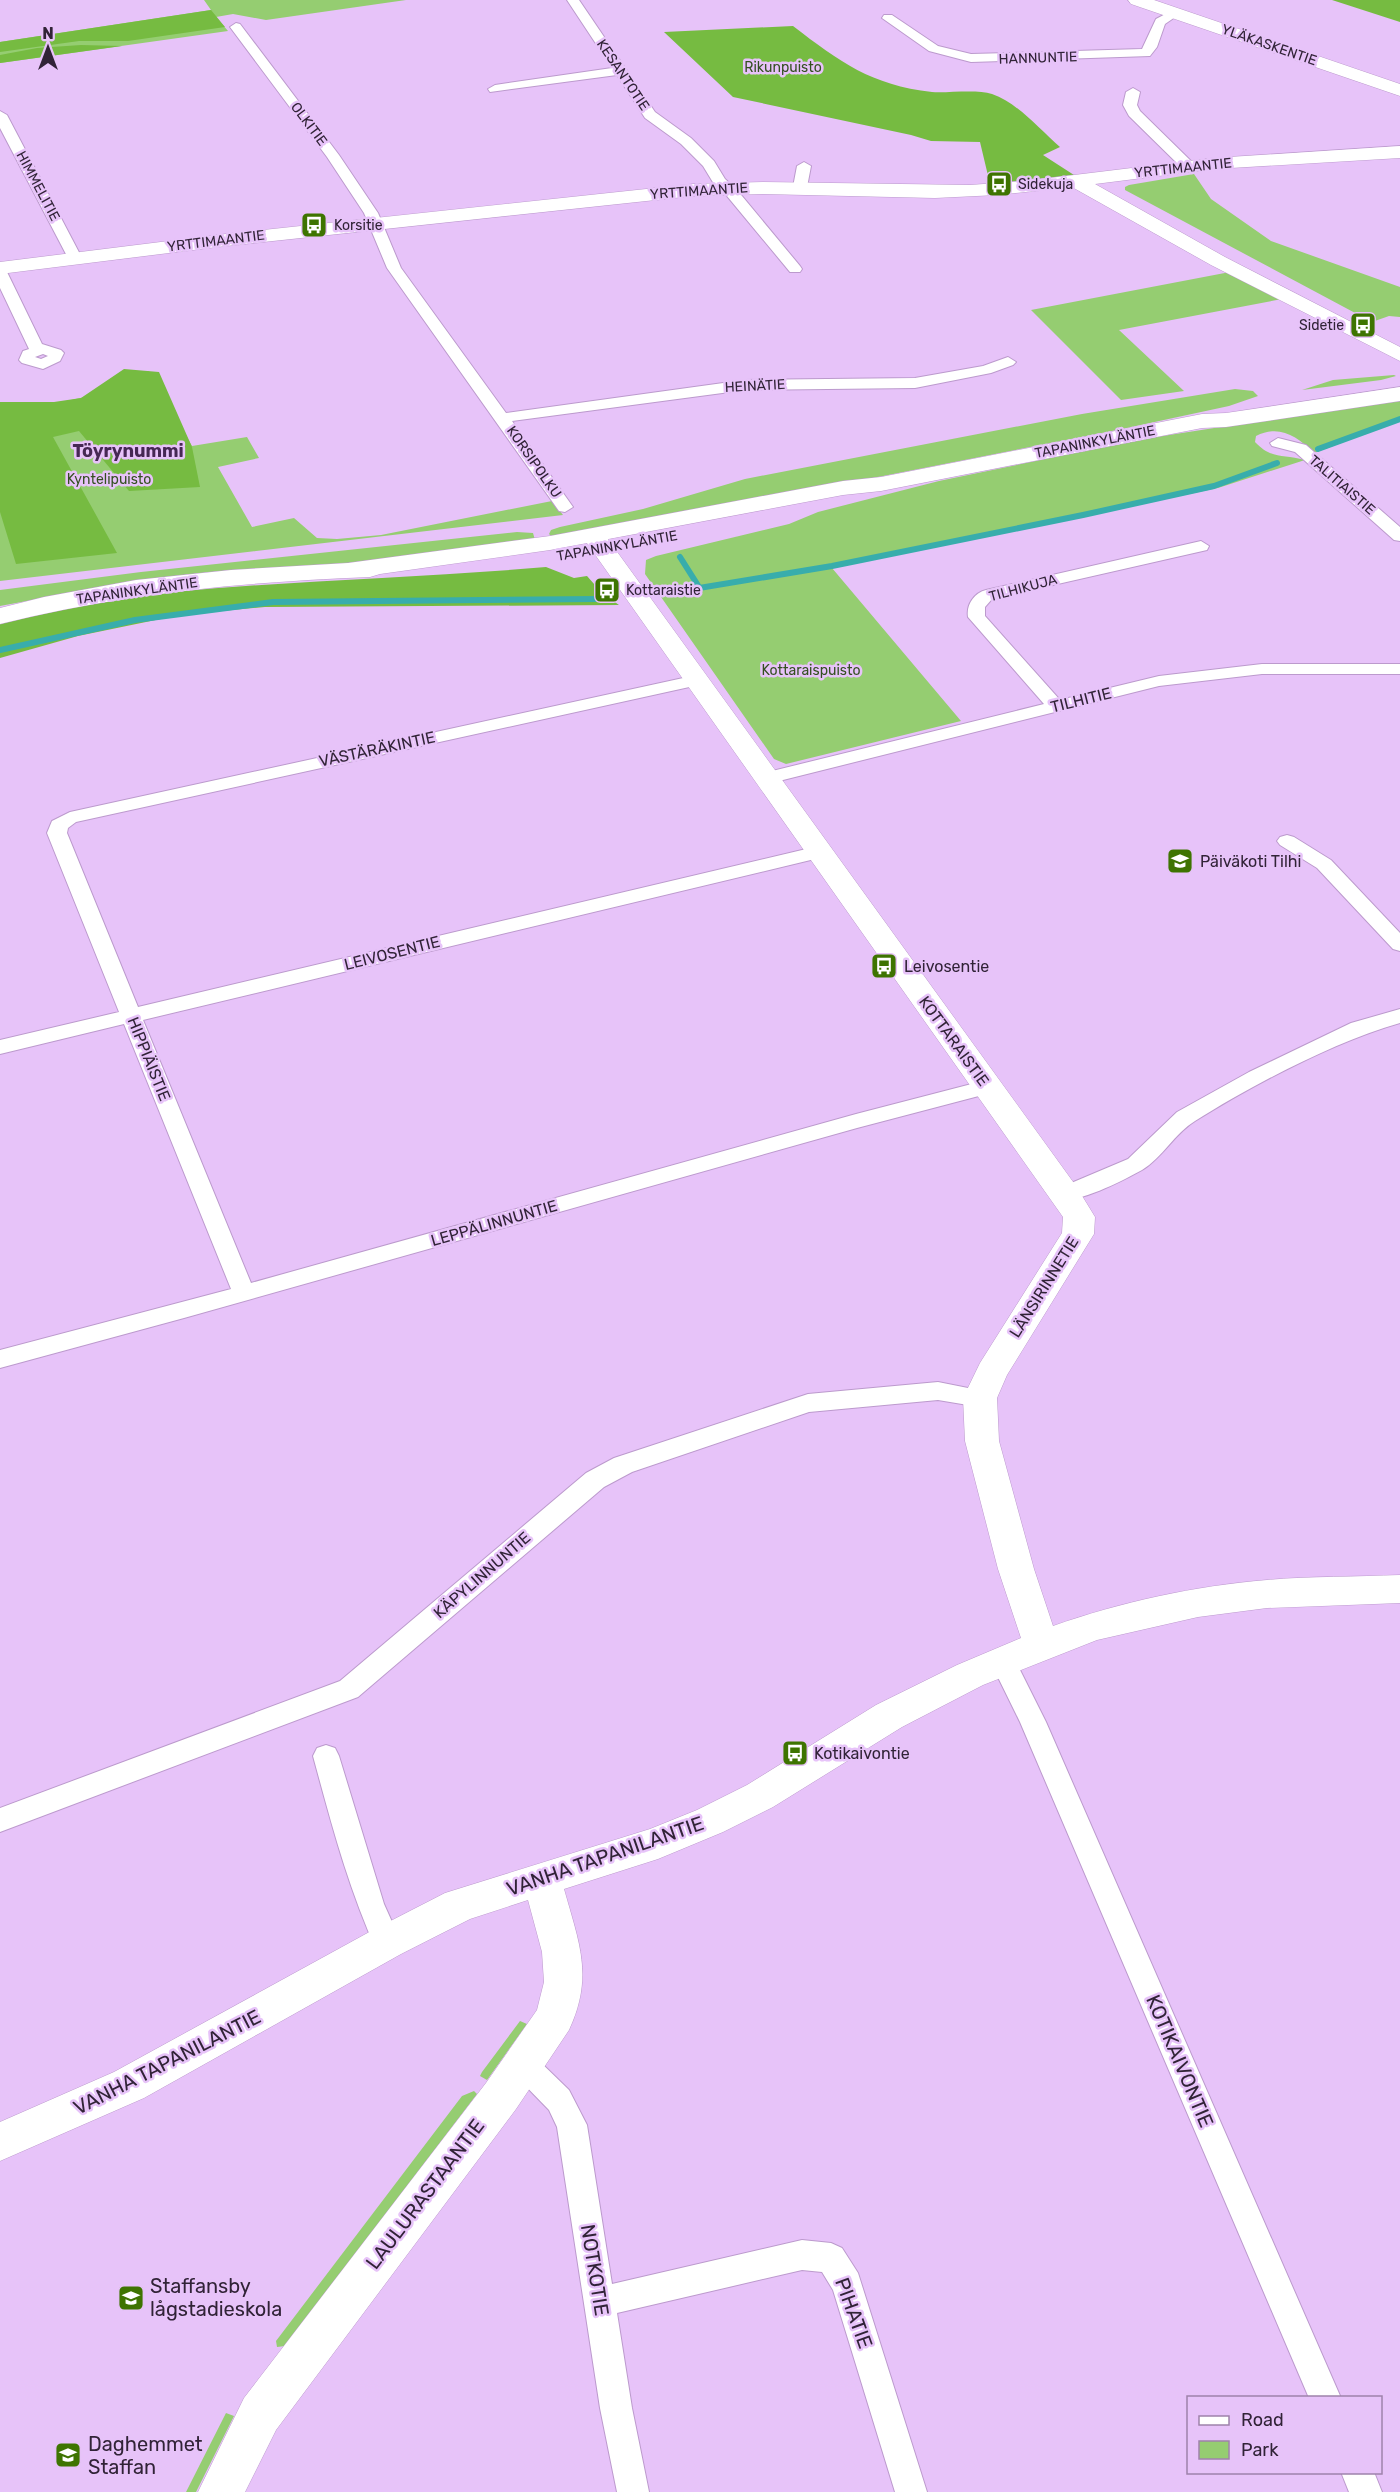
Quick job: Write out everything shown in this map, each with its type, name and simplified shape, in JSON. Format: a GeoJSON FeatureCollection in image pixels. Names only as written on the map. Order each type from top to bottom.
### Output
{"type":"FeatureCollection","features":[{"type":"Feature","properties":{"kind":"main road","name":"TAPANINKYLÄNTIE"},"geometry":{"type":"LineString","coordinates":[[1202,421],[1219,413],[1277,401],[1400,383]]}},
{"type":"Feature","properties":{"kind":"main road","name":"TAPANINKYLÄNTIE"},"geometry":{"type":"LineString","coordinates":[[0,616],[87,596],[172,585],[347,571],[497,563],[598,543],[734,524],[855,496],[881,484],[1202,421],[1226,420],[1400,394]]}},
{"type":"Feature","properties":{"kind":"street","name":"YLÄKASKENTIE"},"geometry":{"type":"LineString","coordinates":[[1137,0],[1400,90]]}},
{"type":"Feature","properties":{"kind":"street","name":"KESANTOTIE"},"geometry":{"type":"LineString","coordinates":[[575,3],[650,114],[686,141],[709,164],[719,181],[795,269]]}},
{"type":"Feature","properties":{"kind":"street","name":"HANNUNTIE"},"geometry":{"type":"LineString","coordinates":[[888,18],[937,51],[962,57],[988,59],[1145,53],[1151,48],[1157,25],[1175,13]]}},
{"type":"Feature","properties":{"kind":"street","name":"OLKITIE"},"geometry":{"type":"LineString","coordinates":[[236,27],[334,157],[377,224]]}},
{"type":"Feature","properties":{"kind":"street"},"geometry":{"type":"LineString","coordinates":[[495,89],[621,71]]}},
{"type":"Feature","properties":{"kind":"street"},"geometry":{"type":"LineString","coordinates":[[1133,92],[1130,105],[1134,114],[1188,166]]}},
{"type":"Feature","properties":{"kind":"street","name":"HIMMELITIE"},"geometry":{"type":"LineString","coordinates":[[0,115],[75,258]]}},
{"type":"Feature","properties":{"kind":"street","name":"YRTTIMAANTIE"},"geometry":{"type":"LineString","coordinates":[[0,270],[75,258],[726,188],[951,192],[1008,189],[1188,166],[1400,152]]}},
{"type":"Feature","properties":{"kind":"street"},"geometry":{"type":"LineString","coordinates":[[800,188],[804,166]]}},
{"type":"Feature","properties":{"kind":"street"},"geometry":{"type":"LineString","coordinates":[[1075,181],[1218,261],[1400,355]]}},
{"type":"Feature","properties":{"kind":"street"},"geometry":{"type":"LineString","coordinates":[[377,224],[394,268],[502,418]]}},
{"type":"Feature","properties":{"kind":"street"},"geometry":{"type":"LineString","coordinates":[[0,270],[37,350]]}},
{"type":"Feature","properties":{"kind":"street","name":"HEINÄTIE"},"geometry":{"type":"LineString","coordinates":[[502,418],[745,385],[915,383],[986,370],[1008,362]]}},
{"type":"Feature","properties":{"kind":"street","name":"KORSIPOLKU"},"geometry":{"type":"LineString","coordinates":[[502,418],[566,507]]}},
{"type":"Feature","properties":{"kind":"street","name":"TALITIAISTIE"},"geometry":{"type":"LineString","coordinates":[[1278,442],[1300,448],[1400,536]]}},
{"type":"Feature","properties":{"kind":"street","name":"KOTTARAISTIE"},"geometry":{"type":"LineString","coordinates":[[598,543],[1065,1194]]}},
{"type":"Feature","properties":{"kind":"street","name":"TILHIKUJA"},"geometry":{"type":"LineString","coordinates":[[1056,707],[978,617],[975,612],[977,604],[986,595],[1201,546]]}},
{"type":"Feature","properties":{"kind":"street","name":"TILHITIE"},"geometry":{"type":"LineString","coordinates":[[767,778],[1159,681],[1262,669],[1400,669]]}},
{"type":"Feature","properties":{"kind":"street","name":"VÄSTÄRÄKINTIE"},"geometry":{"type":"LineString","coordinates":[[59,825],[70,818],[129,804],[698,680]]}},
{"type":"Feature","properties":{"kind":"street","name":"HIPPIÄISTIE"},"geometry":{"type":"LineString","coordinates":[[59,825],[57,833],[244,1293]]}},
{"type":"Feature","properties":{"kind":"street"},"geometry":{"type":"LineString","coordinates":[[1287,841],[1324,864],[1400,945]]}},
{"type":"Feature","properties":{"kind":"street","name":"LEIVOSENTIE"},"geometry":{"type":"LineString","coordinates":[[0,1047],[819,852]]}},
{"type":"Feature","properties":{"kind":"street"},"geometry":{"type":"LineString","coordinates":[[1065,1194],[1131,1167],[1185,1117],[1256,1077],[1358,1028],[1400,1016]]}},
{"type":"Feature","properties":{"kind":"street","name":"LEPPÄLINNUNTIE"},"geometry":{"type":"LineString","coordinates":[[0,1359],[244,1293],[841,1125],[987,1087]]}},
{"type":"Feature","properties":{"kind":"street","name":"LÄNSIRINNETIE"},"geometry":{"type":"LineString","coordinates":[[1041,1645],[1017,1569],[982,1440],[980,1398],[992,1372],[1078,1234],[1078,1217],[1065,1194]]}},
{"type":"Feature","properties":{"kind":"street","name":"KÄPYLINNUNTIE"},"geometry":{"type":"LineString","coordinates":[[0,1820],[349,1689],[586,1487],[623,1465],[808,1403],[938,1391],[980,1398]]}},
{"type":"Feature","properties":{"kind":"street","name":"VANHA TAPANILANTIE"},"geometry":{"type":"LineString","coordinates":[[0,2142],[129,2085],[387,1942],[459,1905],[658,1843],[710,1821],[760,1796],[889,1716],[1041,1645],[1094,1626],[1198,1603],[1267,1594],[1400,1589]]}},
{"type":"Feature","properties":{"kind":"street","name":"KOTIKAIVONTIE"},"geometry":{"type":"LineString","coordinates":[[1003,1661],[1033,1722],[1324,2396]]}},
{"type":"Feature","properties":{"kind":"street"},"geometry":{"type":"LineString","coordinates":[[326,1756],[370,1904],[387,1942]]}},
{"type":"Feature","properties":{"kind":"street","name":"LAULURASTAANTIE"},"geometry":{"type":"LineString","coordinates":[[220,2492],[260,2414],[523,2064],[555,2017],[564,1982],[562,1952],[541,1878]]}},
{"type":"Feature","properties":{"kind":"street","name":"NOTKOTIE"},"geometry":{"type":"LineString","coordinates":[[523,2064],[559,2100],[572,2125],[616,2408],[633,2492]]}},
{"type":"Feature","properties":{"kind":"street","name":"PIHATIE"},"geometry":{"type":"LineString","coordinates":[[601,2302],[802,2255],[831,2258],[847,2284],[910,2492]]}},
{"type":"Feature","properties":{"kind":"street"},"geometry":{"type":"LineString","coordinates":[[1358,2474],[1366,2492]]}},
{"type":"Feature","properties":{"kind":"green space"},"geometry":{"type":"Polygon","coordinates":[[[204,0],[406,0],[266,20],[233,14],[216,17],[228,31],[0,63],[0,42],[211,10],[204,0]]]}},
{"type":"Feature","properties":{"kind":"green space"},"geometry":{"type":"Polygon","coordinates":[[[1332,0],[1400,0],[1400,22],[1332,0]]]}},
{"type":"Feature","properties":{"kind":"green space"},"geometry":{"type":"Polygon","coordinates":[[[211,10],[225,27],[128,41],[79,41],[0,52],[0,42],[211,10]]]}},
{"type":"Feature","properties":{"kind":"green space","name":"Rikunpuisto"},"geometry":{"type":"Polygon","coordinates":[[[793,26],[826,51],[857,70],[891,84],[932,92],[971,91],[1002,98],[1019,110],[1060,147],[1043,155],[1074,175],[990,184],[980,142],[931,141],[733,97],[664,32],[793,26]]]}},
{"type":"Feature","properties":{"kind":"green space"},"geometry":{"type":"Polygon","coordinates":[[[81,45],[122,46],[0,63],[0,55],[37,48],[81,45]]]}},
{"type":"Feature","properties":{"kind":"green space"},"geometry":{"type":"Polygon","coordinates":[[[1194,174],[1211,199],[1271,241],[1400,287],[1400,317],[1389,316],[1372,322],[1125,190],[1125,187],[1129,185],[1194,174]]]}},
{"type":"Feature","properties":{"kind":"green space"},"geometry":{"type":"Polygon","coordinates":[[[1230,272],[1282,299],[1119,330],[1184,391],[1121,400],[1031,310],[1230,272]]]}},
{"type":"Feature","properties":{"kind":"green space","name":"Kyntelipuisto"},"geometry":{"type":"Polygon","coordinates":[[[124,369],[159,372],[192,447],[200,487],[129,491],[79,431],[53,437],[117,553],[16,564],[0,512],[0,402],[54,402],[81,398],[124,369]]]}},
{"type":"Feature","properties":{"kind":"green space","name":"Kyntelipuisto"},"geometry":{"type":"Polygon","coordinates":[[[149,371],[192,446],[247,437],[259,458],[218,467],[252,527],[294,518],[317,538],[337,539],[381,535],[552,501],[563,515],[0,581],[0,407],[62,402],[94,395],[149,371]]]}},
{"type":"Feature","properties":{"kind":"green space"},"geometry":{"type":"Polygon","coordinates":[[[1396,376],[1381,380],[1302,390],[1333,380],[1396,376]]]}},
{"type":"Feature","properties":{"kind":"green space"},"geometry":{"type":"Polygon","coordinates":[[[1235,389],[1253,391],[1258,396],[1229,406],[1122,429],[822,488],[552,537],[549,534],[551,530],[560,527],[643,509],[745,479],[1082,414],[1235,389]]]}},
{"type":"Feature","properties":{"kind":"green space","name":"Kottaraispuisto"},"geometry":{"type":"Polygon","coordinates":[[[1400,399],[1400,421],[1314,453],[1301,441],[1287,434],[1272,431],[1256,436],[1255,442],[1267,452],[1305,460],[1218,488],[832,568],[961,721],[786,764],[774,759],[645,574],[646,560],[656,556],[789,524],[818,512],[939,481],[1137,440],[1400,399]]]}},
{"type":"Feature","properties":{"kind":"green space"},"geometry":{"type":"Polygon","coordinates":[[[517,532],[533,533],[535,540],[334,565],[210,572],[140,580],[0,606],[0,590],[141,572],[517,532]]]}},
{"type":"Feature","properties":{"kind":"green space"},"geometry":{"type":"Polygon","coordinates":[[[546,567],[574,578],[587,576],[602,593],[619,605],[265,607],[180,615],[78,636],[0,658],[0,623],[108,601],[220,588],[546,567]]]}},
{"type":"Feature","properties":{"kind":"green space"},"geometry":{"type":"Polygon","coordinates":[[[520,2021],[527,2024],[487,2080],[480,2076],[482,2072],[520,2021]]]}},
{"type":"Feature","properties":{"kind":"green space"},"geometry":{"type":"Polygon","coordinates":[[[474,2091],[477,2094],[285,2346],[277,2347],[276,2341],[462,2096],[474,2091]]]}},
{"type":"Feature","properties":{"kind":"green space"},"geometry":{"type":"Polygon","coordinates":[[[226,2413],[234,2416],[196,2492],[186,2492],[226,2413]]]}},
{"type":"Feature","properties":{"kind":"waterway"},"geometry":{"type":"LineString","coordinates":[[1318,449],[1400,419]]}},
{"type":"Feature","properties":{"kind":"waterway"},"geometry":{"type":"LineString","coordinates":[[669,593],[832,566],[1083,515],[1214,486],[1277,463]]}},
{"type":"Feature","properties":{"kind":"waterway"},"geometry":{"type":"LineString","coordinates":[[680,557],[699,587]]}},
{"type":"Feature","properties":{"kind":"waterway"},"geometry":{"type":"LineString","coordinates":[[0,650],[135,620],[273,602],[598,599]]}},
{"type":"Feature","properties":{"kind":"place","name":"Sidekuja"},"geometry":{"type":"Point","coordinates":[999,184]}},
{"type":"Feature","properties":{"kind":"place","name":"Korsitie"},"geometry":{"type":"Point","coordinates":[314,225]}},
{"type":"Feature","properties":{"kind":"place","name":"Sidetie"},"geometry":{"type":"Point","coordinates":[1363,325]}},
{"type":"Feature","properties":{"kind":"place","name":"Kottaraistie"},"geometry":{"type":"Point","coordinates":[607,590]}},
{"type":"Feature","properties":{"kind":"place","name":"Päiväkoti Tilhi"},"geometry":{"type":"Point","coordinates":[1180,861]}},
{"type":"Feature","properties":{"kind":"place","name":"Leivosentie"},"geometry":{"type":"Point","coordinates":[884,966]}},
{"type":"Feature","properties":{"kind":"place","name":"Kotikaivontie"},"geometry":{"type":"Point","coordinates":[795,1753]}},
{"type":"Feature","properties":{"kind":"place","name":"Staffansby lågstadieskola"},"geometry":{"type":"Point","coordinates":[131,2298]}},
{"type":"Feature","properties":{"kind":"place","name":"Daghemmet Staffan"},"geometry":{"type":"Point","coordinates":[68,2455]}},
{"type":"Feature","properties":{"kind":"district","name":"Töyrynummi"},"geometry":{"type":"Point","coordinates":[128,451]}}]}
